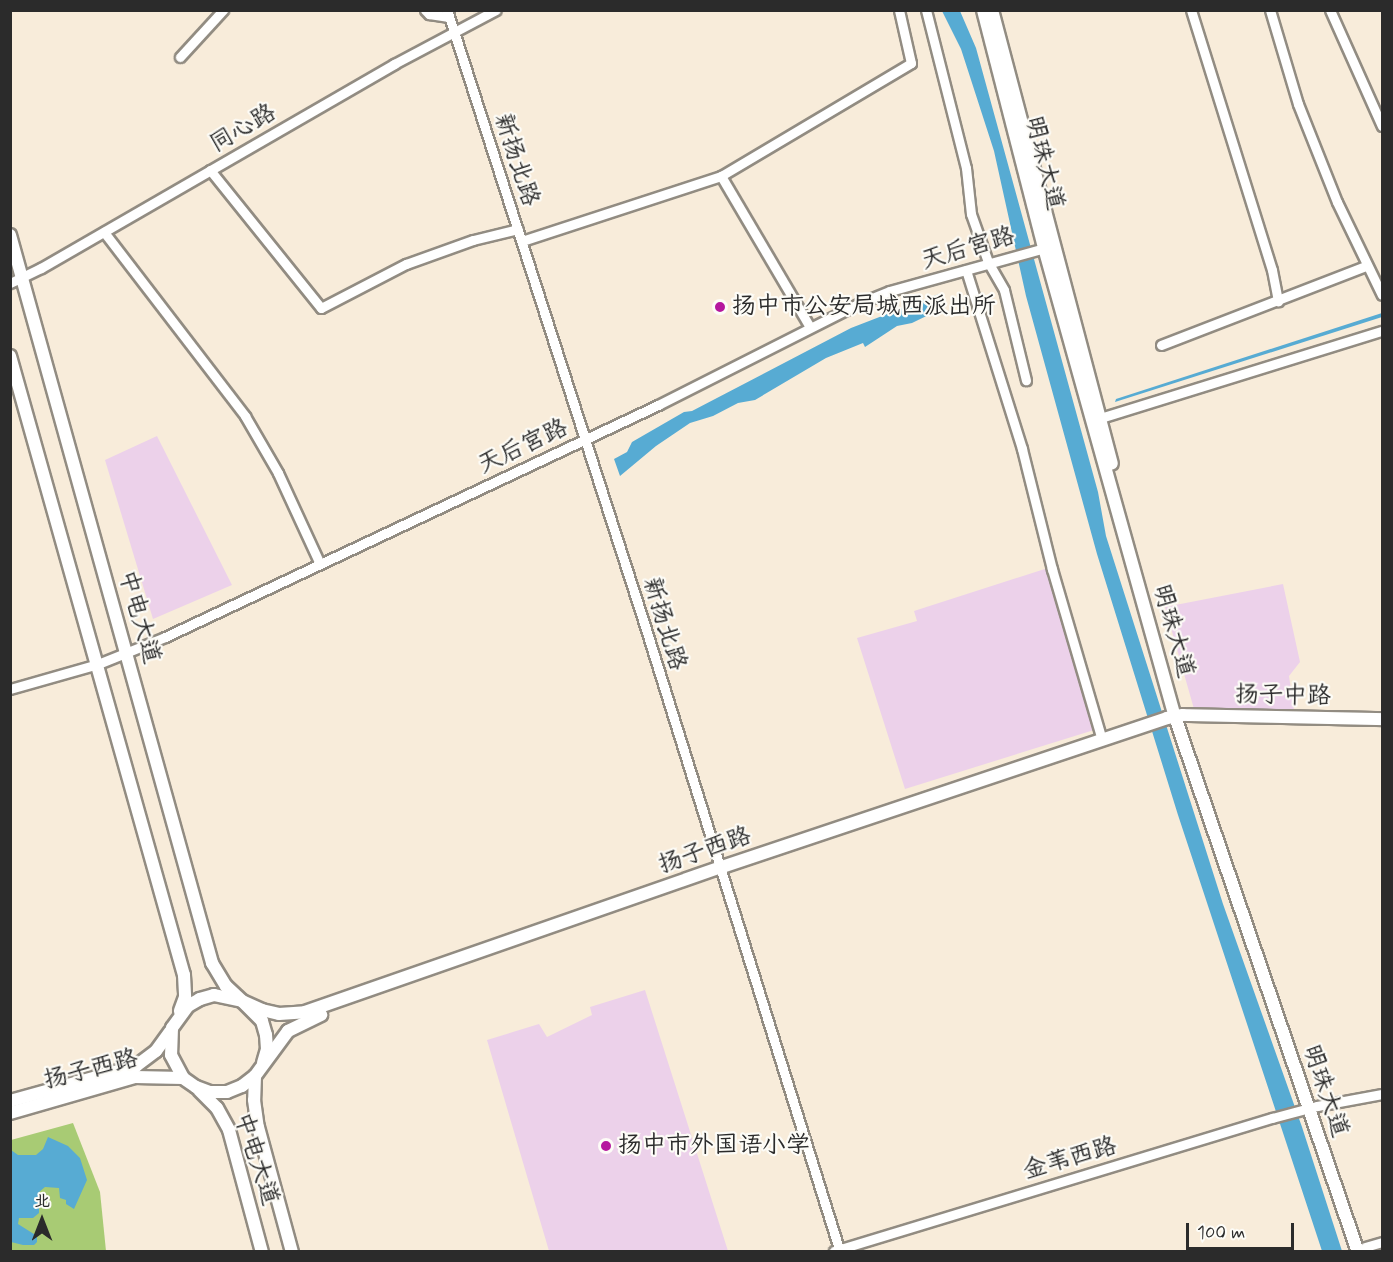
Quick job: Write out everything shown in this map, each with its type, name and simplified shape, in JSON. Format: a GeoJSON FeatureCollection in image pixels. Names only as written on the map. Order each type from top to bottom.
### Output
{"type":"FeatureCollection","features":[{"type":"Feature","properties":{"kind":"main road","name":"明珠大道"},"geometry":{"type":"LineString","coordinates":[[983,10],[1045,248],[1096,420],[1176,721],[1309,1108],[1363,1250]]}},
{"type":"Feature","properties":{"kind":"main road","name":"明珠大道"},"geometry":{"type":"LineString","coordinates":[[992,10],[1045,248]]}},
{"type":"Feature","properties":{"kind":"main road","name":"中电大道"},"geometry":{"type":"LineString","coordinates":[[10,236],[16,280],[127,654],[212,963],[226,986],[242,1001]]}},
{"type":"Feature","properties":{"kind":"main road"},"geometry":{"type":"LineString","coordinates":[[10,356],[184,975],[185,997],[175,1022],[171,1055],[183,1078],[196,1087],[210,1092],[227,1092],[242,1086],[255,1076],[263,1063],[267,1049],[264,1028],[253,1010],[242,1001],[229,996],[214,995],[200,999],[188,1006],[175,1022]]}},
{"type":"Feature","properties":{"kind":"main road","name":"扬子中路"},"geometry":{"type":"LineString","coordinates":[[1176,721],[1383,719]]}},
{"type":"Feature","properties":{"kind":"main road","name":"扬子西路"},"geometry":{"type":"LineString","coordinates":[[242,1001],[279,1014],[305,1012],[1102,740],[1176,721]]}},
{"type":"Feature","properties":{"kind":"main road","name":"扬子中路"},"geometry":{"type":"LineString","coordinates":[[1176,721],[1383,727]]}},
{"type":"Feature","properties":{"kind":"main road","name":"扬子西路"},"geometry":{"type":"LineString","coordinates":[[263,1063],[288,1031],[306,1020],[720,871],[1144,729]]}},
{"type":"Feature","properties":{"kind":"main road","name":"扬子西路"},"geometry":{"type":"LineString","coordinates":[[10,1101],[136,1066],[166,1040],[175,1022]]}},
{"type":"Feature","properties":{"kind":"main road","name":"中电大道"},"geometry":{"type":"LineString","coordinates":[[255,1076],[254,1100],[258,1127],[292,1251]]}},
{"type":"Feature","properties":{"kind":"main road","name":"扬子西路"},"geometry":{"type":"LineString","coordinates":[[10,1113],[135,1077],[183,1078]]}},
{"type":"Feature","properties":{"kind":"main road","name":"中电大道"},"geometry":{"type":"LineString","coordinates":[[196,1087],[217,1108],[229,1130],[262,1251]]}},
{"type":"Feature","properties":{"kind":"street"},"geometry":{"type":"LineString","coordinates":[[180,57],[224,10]]}},
{"type":"Feature","properties":{"kind":"street"},"geometry":{"type":"LineString","coordinates":[[425,10],[429,14],[448,14]]}},
{"type":"Feature","properties":{"kind":"street","name":"同心路"},"geometry":{"type":"LineString","coordinates":[[16,280],[496,10]]}},
{"type":"Feature","properties":{"kind":"street"},"geometry":{"type":"LineString","coordinates":[[522,241],[721,176],[911,63],[899,10]]}},
{"type":"Feature","properties":{"kind":"street"},"geometry":{"type":"LineString","coordinates":[[926,10],[966,168],[971,214],[988,262],[1004,290],[1026,380]]}},
{"type":"Feature","properties":{"kind":"street"},"geometry":{"type":"LineString","coordinates":[[1191,10],[1272,270],[1278,301]]}},
{"type":"Feature","properties":{"kind":"street"},"geometry":{"type":"LineString","coordinates":[[1270,10],[1298,104],[1337,202],[1366,266],[1383,295]]}},
{"type":"Feature","properties":{"kind":"street"},"geometry":{"type":"LineString","coordinates":[[1330,10],[1383,126]]}},
{"type":"Feature","properties":{"kind":"street","name":"新扬北路"},"geometry":{"type":"LineString","coordinates":[[448,14],[585,439],[838,1251]]}},
{"type":"Feature","properties":{"kind":"street"},"geometry":{"type":"LineString","coordinates":[[210,170],[321,308],[406,264],[473,240],[518,229]]}},
{"type":"Feature","properties":{"kind":"street"},"geometry":{"type":"LineString","coordinates":[[721,176],[810,327]]}},
{"type":"Feature","properties":{"kind":"street"},"geometry":{"type":"LineString","coordinates":[[104,232],[245,416],[278,473],[320,564]]}},
{"type":"Feature","properties":{"kind":"street","name":"天后宫路"},"geometry":{"type":"LineString","coordinates":[[10,689],[127,654],[585,439],[810,327],[890,291],[1045,248]]}},
{"type":"Feature","properties":{"kind":"street"},"geometry":{"type":"LineString","coordinates":[[1161,345],[1366,266]]}},
{"type":"Feature","properties":{"kind":"street"},"geometry":{"type":"LineString","coordinates":[[966,270],[1022,449],[1052,569],[1102,740]]}},
{"type":"Feature","properties":{"kind":"street"},"geometry":{"type":"LineString","coordinates":[[1096,420],[1383,331]]}},
{"type":"Feature","properties":{"kind":"street","name":"金苇西路"},"geometry":{"type":"LineString","coordinates":[[838,1251],[1233,1132],[1272,1118],[1309,1108],[1383,1094]]}},
{"type":"Feature","properties":{"kind":"street"},"geometry":{"type":"LineString","coordinates":[[1363,1250],[1383,1242]]}},
{"type":"Feature","properties":{"kind":"shaded area"},"geometry":{"type":"Polygon","coordinates":[[[157,436],[232,585],[153,619],[105,460],[157,436]]]}},
{"type":"Feature","properties":{"kind":"shaded area"},"geometry":{"type":"Polygon","coordinates":[[[1051,567],[1094,730],[905,789],[857,638],[917,621],[914,611],[1051,567]]]}},
{"type":"Feature","properties":{"kind":"shaded area"},"geometry":{"type":"Polygon","coordinates":[[[1283,584],[1300,662],[1289,676],[1294,710],[1194,709],[1165,607],[1283,584]]]}},
{"type":"Feature","properties":{"kind":"shaded area","name":"扬中市外国语小学"},"geometry":{"type":"Polygon","coordinates":[[[645,990],[728,1251],[549,1251],[487,1040],[539,1024],[547,1037],[592,1015],[590,1007],[645,990]]]}},
{"type":"Feature","properties":{"kind":"green space"},"geometry":{"type":"Polygon","coordinates":[[[73,1123],[100,1192],[106,1251],[11,1252],[11,1140],[73,1123]]]}},
{"type":"Feature","properties":{"kind":"water"},"geometry":{"type":"Polygon","coordinates":[[[942,11],[960,11],[976,48],[1098,492],[1106,536],[1223,904],[1302,1127],[1342,1251],[1322,1251],[1178,815],[1097,554],[1026,296],[994,151],[961,49],[942,11]]]}},
{"type":"Feature","properties":{"kind":"water"},"geometry":{"type":"Polygon","coordinates":[[[939,294],[945,307],[912,323],[897,326],[865,347],[863,343],[826,358],[755,400],[738,403],[713,416],[690,423],[656,446],[620,476],[614,459],[627,452],[632,442],[684,412],[692,411],[851,328],[939,294]]]}},
{"type":"Feature","properties":{"kind":"water"},"geometry":{"type":"Polygon","coordinates":[[[1382,313],[1382,317],[1115,402],[1116,399],[1382,313]]]}},
{"type":"Feature","properties":{"kind":"water"},"geometry":{"type":"Polygon","coordinates":[[[48,1137],[68,1146],[80,1158],[87,1180],[74,1209],[66,1204],[66,1200],[60,1198],[59,1188],[45,1187],[39,1192],[39,1213],[33,1218],[19,1218],[18,1224],[37,1236],[37,1242],[34,1245],[23,1245],[11,1242],[11,1150],[18,1155],[36,1155],[43,1149],[48,1137]]]}},
{"type":"Feature","properties":{"kind":"place","name":"扬中市公安局城西派出所"},"geometry":{"type":"Point","coordinates":[720,307]}},
{"type":"Feature","properties":{"kind":"place","name":"扬中市外国语小学"},"geometry":{"type":"Point","coordinates":[606,1146]}}]}
